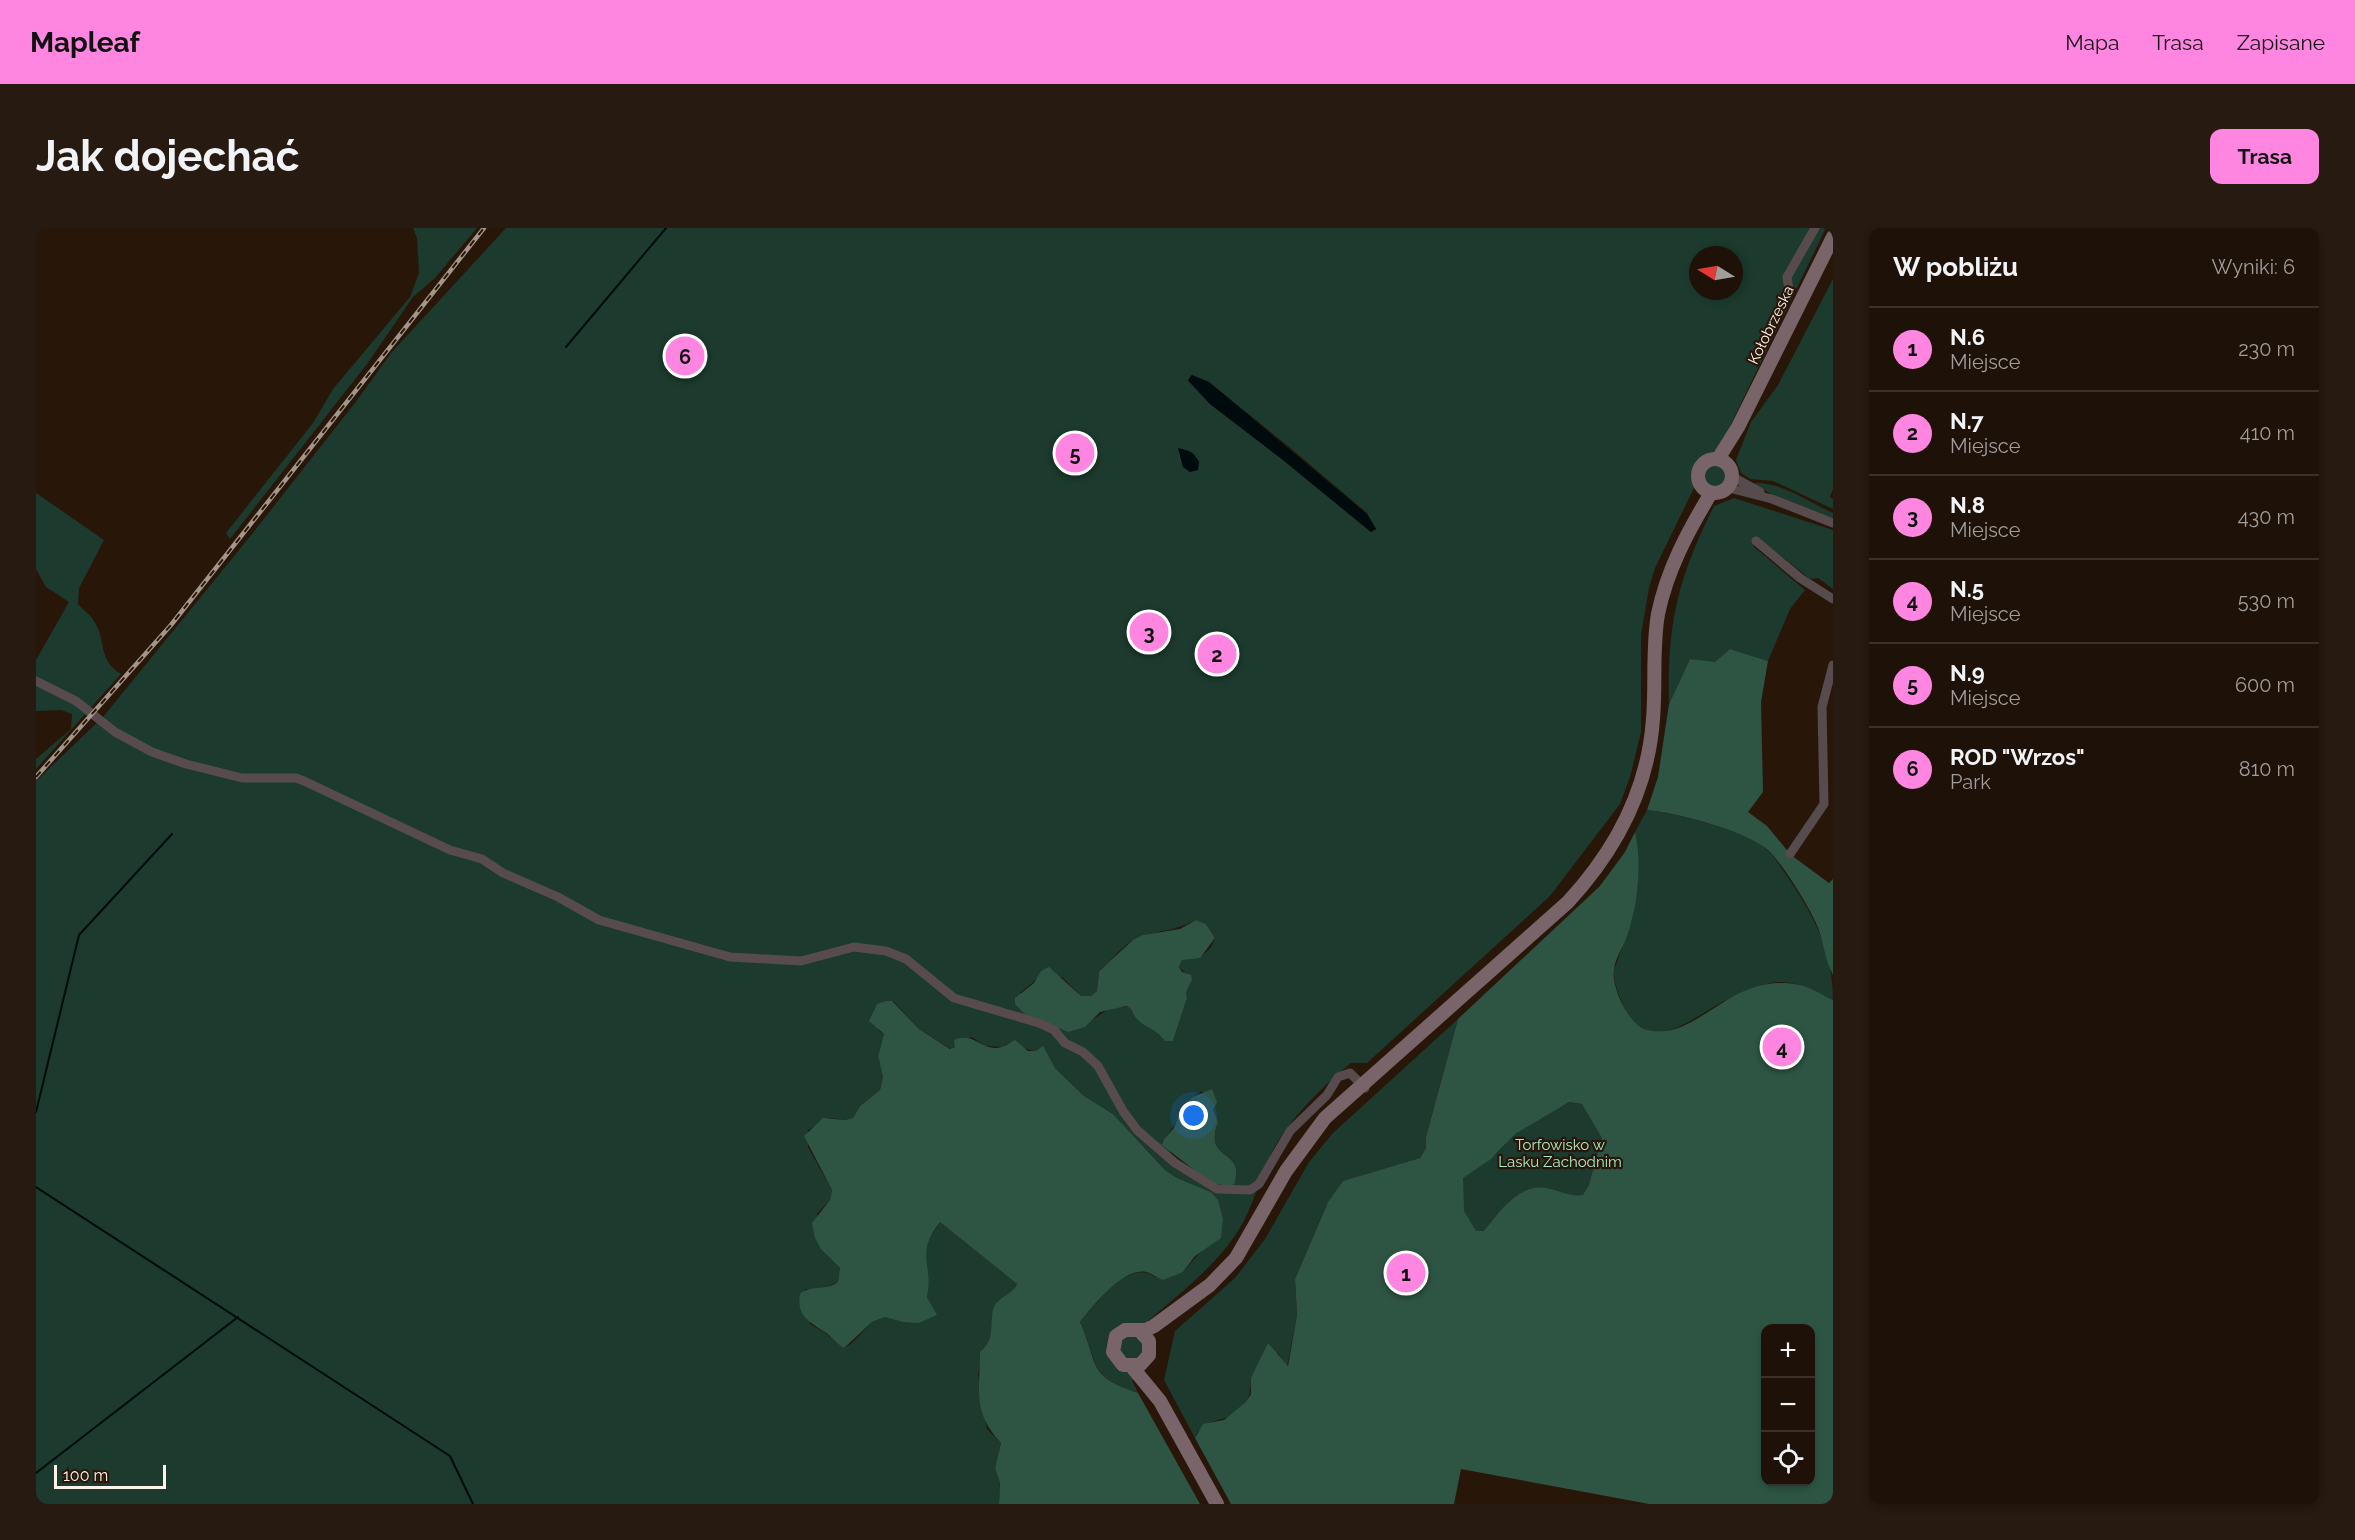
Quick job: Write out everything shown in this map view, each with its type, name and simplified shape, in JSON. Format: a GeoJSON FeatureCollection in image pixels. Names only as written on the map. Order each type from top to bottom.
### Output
{"type":"FeatureCollection","features":[{"type":"Feature","properties":{"kind":"main road","name":"Kołobrzeska"},"geometry":{"type":"LineString","coordinates":[[1727,472],[1738,427],[1833,237]]}},
{"type":"Feature","properties":{"kind":"main road"},"geometry":{"type":"LineString","coordinates":[[1709,460],[1727,472],[1719,494],[1707,491],[1698,475],[1701,466],[1709,460]]}},
{"type":"Feature","properties":{"kind":"main road"},"geometry":{"type":"LineString","coordinates":[[1140,1331],[1150,1345],[1149,1355],[1138,1364],[1123,1365],[1115,1358],[1114,1341],[1125,1330],[1140,1331],[1154,1326],[1177,1311],[1210,1285],[1236,1258],[1296,1157],[1324,1118],[1364,1087],[1568,902],[1601,864],[1614,845],[1634,800],[1646,764],[1653,725],[1654,650],[1659,612],[1673,564],[1707,491]]}},
{"type":"Feature","properties":{"kind":"main road"},"geometry":{"type":"LineString","coordinates":[[1150,1345],[1177,1311]]}},
{"type":"Feature","properties":{"kind":"main road"},"geometry":{"type":"LineString","coordinates":[[1138,1364],[1217,1504]]}},
{"type":"Feature","properties":{"kind":"street"},"geometry":{"type":"LineString","coordinates":[[1789,290],[1786,277],[1815,228]]}},
{"type":"Feature","properties":{"kind":"street"},"geometry":{"type":"LineString","coordinates":[[1727,472],[1772,499],[1833,522]]}},
{"type":"Feature","properties":{"kind":"street"},"geometry":{"type":"LineString","coordinates":[[1756,542],[1803,581],[1833,599]]}},
{"type":"Feature","properties":{"kind":"street"},"geometry":{"type":"LineString","coordinates":[[1790,854],[1824,804],[1822,700],[1833,665]]}},
{"type":"Feature","properties":{"kind":"street"},"geometry":{"type":"LineString","coordinates":[[36,681],[76,701],[115,732],[152,752],[186,764],[242,778],[296,778],[304,781],[450,850],[482,859],[503,873],[558,897],[599,920],[736,958],[801,961],[854,947],[886,951],[906,959],[954,998],[1039,1023],[1054,1030],[1067,1044],[1083,1052],[1098,1066],[1123,1111],[1137,1130],[1174,1163],[1217,1189],[1250,1191],[1259,1184],[1290,1131],[1327,1095],[1338,1077],[1350,1073],[1364,1087]]}},
{"type":"Feature","properties":{"kind":"street"},"geometry":{"type":"LineString","coordinates":[[1822,745],[1833,744]]}},
{"type":"Feature","properties":{"kind":"green space"},"geometry":{"type":"Polygon","coordinates":[[[413,228],[477,228],[435,278],[413,297],[367,364],[230,539],[226,533],[313,423],[333,389],[410,297],[419,273],[417,238],[413,228]]]}},
{"type":"Feature","properties":{"kind":"green space"},"geometry":{"type":"Polygon","coordinates":[[[506,228],[1826,228],[1717,453],[1701,459],[1695,468],[1694,488],[1655,568],[1641,635],[1641,732],[1630,777],[1620,804],[1550,896],[1367,1063],[1351,1063],[1341,1071],[1292,1122],[1271,1153],[1244,1220],[1229,1244],[1196,1279],[1148,1321],[1149,1324],[1136,1324],[1107,1352],[1117,1368],[1137,1377],[1132,1380],[1138,1393],[1121,1387],[1102,1374],[1093,1358],[1080,1322],[1104,1295],[1124,1278],[1135,1273],[1145,1272],[1155,1277],[1183,1272],[1203,1249],[1211,1192],[1177,1178],[1165,1170],[1113,1114],[1084,1096],[1055,1068],[1045,1054],[1007,1044],[1003,1047],[985,1046],[972,1037],[951,1049],[919,1029],[893,1001],[878,1030],[884,1034],[878,1056],[883,1077],[880,1090],[860,1106],[853,1118],[845,1120],[830,1118],[808,1130],[808,1147],[832,1190],[830,1200],[817,1214],[827,1255],[840,1268],[838,1282],[822,1289],[805,1289],[810,1324],[844,1348],[872,1322],[885,1317],[902,1322],[936,1315],[927,1297],[925,1252],[940,1222],[1017,1284],[992,1325],[992,1335],[978,1374],[987,1429],[1001,1443],[995,1468],[1000,1483],[999,1504],[36,1504],[36,781],[103,717],[358,399],[391,353],[506,228]],[[1191,375],[1188,381],[1210,404],[1371,532],[1376,529],[1367,513],[1288,446],[1209,382],[1191,375]],[[1196,920],[1137,938],[1125,946],[1099,970],[1097,991],[1091,996],[1081,996],[1062,977],[1037,979],[1020,993],[1074,1028],[1112,1009],[1129,1007],[1139,1021],[1173,1041],[1187,998],[1186,992],[1192,980],[1179,967],[1182,960],[1198,956],[1210,949],[1215,938],[1206,924],[1196,920]],[[1202,1091],[1183,1108],[1164,1139],[1171,1154],[1211,1183],[1235,1183],[1237,1172],[1234,1164],[1216,1144],[1215,1135],[1218,1122],[1202,1091]]]}},
{"type":"Feature","properties":{"kind":"green space"},"geometry":{"type":"Polygon","coordinates":[[[1833,279],[1833,489],[1830,497],[1833,499],[1833,509],[1773,481],[1750,479],[1741,473],[1736,460],[1751,422],[1778,385],[1833,279]]]}},
{"type":"Feature","properties":{"kind":"green space"},"geometry":{"type":"Polygon","coordinates":[[[1715,464],[1724,467],[1727,476],[1724,485],[1715,488],[1706,485],[1703,476],[1706,467],[1715,464]]]}},
{"type":"Feature","properties":{"kind":"green space"},"geometry":{"type":"Polygon","coordinates":[[[1753,483],[1774,486],[1794,493],[1833,513],[1833,519],[1774,496],[1753,483]]]}},
{"type":"Feature","properties":{"kind":"green space"},"geometry":{"type":"Polygon","coordinates":[[[36,493],[104,540],[79,588],[78,604],[91,616],[98,628],[108,662],[121,674],[36,769],[36,759],[71,729],[72,714],[61,710],[36,711],[36,660],[69,602],[46,587],[36,569],[36,493]]]}},
{"type":"Feature","properties":{"kind":"green space"},"geometry":{"type":"Polygon","coordinates":[[[1734,498],[1833,530],[1833,589],[1818,578],[1810,579],[1759,538],[1753,546],[1805,590],[1790,609],[1768,661],[1730,649],[1715,663],[1690,659],[1669,704],[1670,649],[1683,579],[1714,506],[1734,498]]]}},
{"type":"Feature","properties":{"kind":"green space"},"geometry":{"type":"Polygon","coordinates":[[[1730,649],[1768,661],[1761,702],[1763,792],[1748,812],[1767,826],[1791,855],[1829,883],[1833,879],[1833,975],[1819,929],[1812,915],[1787,874],[1768,850],[1728,829],[1647,810],[1658,777],[1669,704],[1690,659],[1715,662],[1730,649]]]}},
{"type":"Feature","properties":{"kind":"green space"},"geometry":{"type":"Polygon","coordinates":[[[1647,810],[1673,814],[1736,832],[1769,851],[1798,893],[1821,936],[1830,966],[1833,1000],[1802,986],[1776,982],[1724,1001],[1673,1029],[1659,1032],[1647,1031],[1635,1023],[1619,995],[1614,970],[1633,917],[1637,874],[1635,832],[1647,810]]]}},
{"type":"Feature","properties":{"kind":"green space"},"geometry":{"type":"Polygon","coordinates":[[[1635,832],[1638,857],[1636,898],[1631,924],[1616,961],[1614,977],[1615,986],[1623,1005],[1640,1027],[1647,1030],[1666,1031],[1683,1026],[1734,996],[1754,987],[1775,983],[1800,985],[1833,1000],[1833,1504],[1649,1504],[1461,1469],[1454,1504],[1231,1504],[1195,1438],[1203,1424],[1224,1420],[1246,1402],[1251,1394],[1251,1378],[1268,1343],[1288,1366],[1297,1315],[1295,1279],[1328,1202],[1343,1181],[1420,1158],[1426,1148],[1426,1137],[1458,1019],[1600,886],[1625,852],[1635,832]],[[1569,1102],[1515,1134],[1491,1159],[1463,1178],[1464,1211],[1476,1231],[1484,1231],[1512,1199],[1530,1189],[1540,1187],[1571,1195],[1583,1195],[1589,1185],[1602,1138],[1582,1104],[1569,1102]]]}},
{"type":"Feature","properties":{"kind":"green space"},"geometry":{"type":"Polygon","coordinates":[[[1196,920],[1206,924],[1215,938],[1200,958],[1182,960],[1179,967],[1182,972],[1191,975],[1192,980],[1186,992],[1187,998],[1173,1041],[1165,1041],[1158,1033],[1138,1020],[1126,1006],[1100,1012],[1085,1027],[1068,1032],[1025,1014],[1015,1004],[1015,998],[1034,983],[1041,971],[1049,967],[1081,996],[1091,996],[1097,991],[1099,971],[1133,940],[1143,935],[1180,929],[1196,920]]]}},
{"type":"Feature","properties":{"kind":"green space"},"geometry":{"type":"Polygon","coordinates":[[[892,1001],[919,1029],[950,1049],[955,1047],[954,1040],[961,1038],[968,1038],[995,1048],[1015,1040],[1028,1051],[1036,1051],[1043,1046],[1055,1068],[1084,1096],[1113,1114],[1165,1170],[1177,1178],[1211,1192],[1218,1200],[1223,1219],[1221,1238],[1195,1256],[1183,1272],[1163,1280],[1146,1272],[1128,1275],[1110,1289],[1080,1322],[1097,1367],[1110,1381],[1138,1393],[1200,1504],[999,1504],[1000,1483],[995,1468],[1001,1443],[985,1421],[982,1411],[979,1390],[980,1352],[989,1342],[994,1307],[1017,1284],[940,1222],[932,1234],[926,1252],[929,1285],[927,1297],[937,1315],[919,1323],[902,1322],[885,1317],[872,1322],[844,1348],[805,1318],[800,1308],[800,1294],[838,1282],[840,1268],[821,1249],[815,1238],[812,1223],[830,1200],[832,1190],[804,1136],[823,1118],[845,1120],[853,1118],[860,1106],[880,1090],[883,1077],[878,1056],[884,1034],[869,1021],[877,1004],[892,1001]]]}},
{"type":"Feature","properties":{"kind":"green space"},"geometry":{"type":"Polygon","coordinates":[[[1458,1019],[1426,1137],[1426,1148],[1420,1158],[1344,1181],[1326,1206],[1295,1279],[1297,1315],[1287,1367],[1278,1353],[1251,1378],[1249,1395],[1244,1406],[1236,1413],[1208,1424],[1195,1438],[1164,1380],[1175,1331],[1235,1278],[1265,1239],[1309,1162],[1333,1133],[1458,1019]]]}},
{"type":"Feature","properties":{"kind":"green space"},"geometry":{"type":"Polygon","coordinates":[[[1212,1089],[1217,1102],[1213,1110],[1218,1122],[1215,1135],[1216,1144],[1234,1164],[1237,1172],[1235,1183],[1231,1186],[1211,1183],[1162,1145],[1164,1139],[1174,1128],[1181,1108],[1193,1097],[1212,1089]]]}},
{"type":"Feature","properties":{"kind":"green space","name":"Torfowisko w Lasku Zachodnim"},"geometry":{"type":"Polygon","coordinates":[[[1569,1102],[1582,1104],[1606,1131],[1590,1194],[1486,1235],[1474,1236],[1460,1205],[1463,1178],[1498,1153],[1508,1140],[1510,1132],[1569,1102]]]}},
{"type":"Feature","properties":{"kind":"green space"},"geometry":{"type":"Polygon","coordinates":[[[1136,1335],[1145,1347],[1140,1358],[1124,1360],[1117,1346],[1121,1338],[1136,1335]]]}},
{"type":"Feature","properties":{"kind":"shaded area"},"geometry":{"type":"Polygon","coordinates":[[[1192,375],[1209,382],[1367,514],[1376,529],[1371,532],[1210,404],[1188,380],[1192,375]]]}},
{"type":"Feature","properties":{"kind":"shaded area"},"geometry":{"type":"Polygon","coordinates":[[[1178,448],[1195,456],[1199,462],[1198,470],[1190,472],[1183,467],[1178,448]]]}},
{"type":"Feature","properties":{"kind":"waterway"},"geometry":{"type":"LineString","coordinates":[[566,347],[666,228]]}},
{"type":"Feature","properties":{"kind":"waterway"},"geometry":{"type":"LineString","coordinates":[[36,1112],[79,935],[172,834]]}},
{"type":"Feature","properties":{"kind":"waterway"},"geometry":{"type":"LineString","coordinates":[[36,1187],[450,1456],[473,1504]]}},
{"type":"Feature","properties":{"kind":"waterway"},"geometry":{"type":"LineString","coordinates":[[36,1473],[238,1317]]}},
{"type":"Feature","properties":{"kind":"railway"},"geometry":{"type":"LineString","coordinates":[[36,777],[171,625],[484,228]]}},
{"type":"Feature","properties":{"kind":"place","name":"ROD \"Wrzos\""},"geometry":{"type":"Point","coordinates":[685,356]}},
{"type":"Feature","properties":{"kind":"place","name":"N.9"},"geometry":{"type":"Point","coordinates":[1075,453]}},
{"type":"Feature","properties":{"kind":"place","name":"N.8"},"geometry":{"type":"Point","coordinates":[1149,632]}},
{"type":"Feature","properties":{"kind":"place","name":"N.7"},"geometry":{"type":"Point","coordinates":[1217,654]}},
{"type":"Feature","properties":{"kind":"place","name":"N.5"},"geometry":{"type":"Point","coordinates":[1782,1047]}},
{"type":"Feature","properties":{"kind":"place","name":"N.6"},"geometry":{"type":"Point","coordinates":[1406,1273]}}]}
